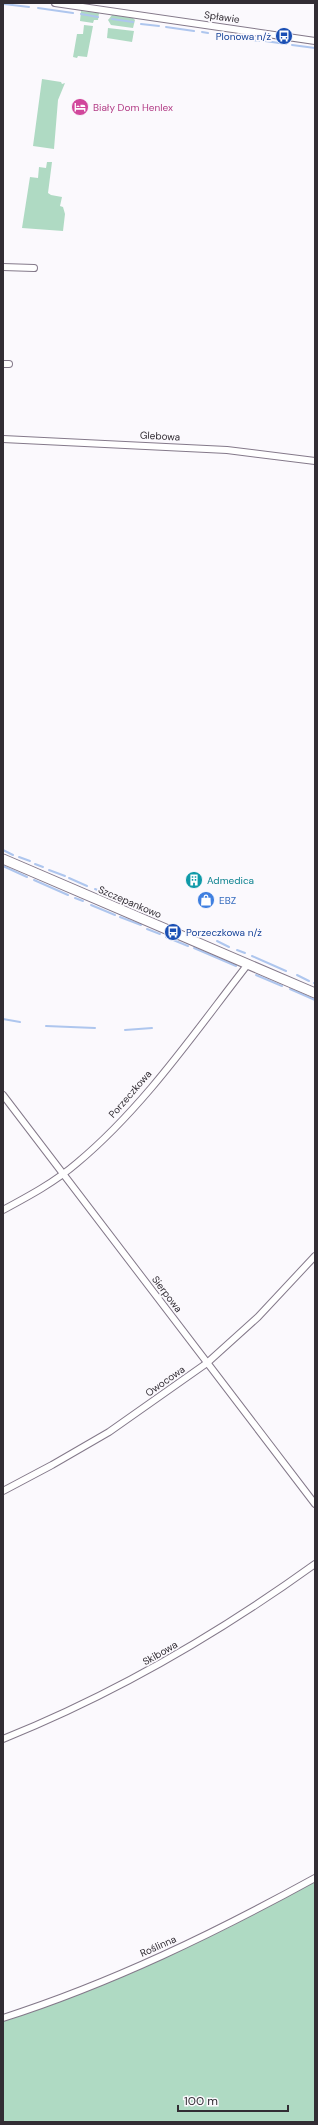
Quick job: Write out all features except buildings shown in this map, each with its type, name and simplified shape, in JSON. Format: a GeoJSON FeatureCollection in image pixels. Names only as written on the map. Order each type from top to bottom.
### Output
{"type":"FeatureCollection","features":[{"type":"Feature","properties":{"kind":"street","name":"Spławie"},"geometry":{"type":"LineString","coordinates":[[55,3],[315,41]]}},
{"type":"Feature","properties":{"kind":"street"},"geometry":{"type":"LineString","coordinates":[[3,267],[34,268]]}},
{"type":"Feature","properties":{"kind":"street","name":"Glebowa"},"geometry":{"type":"LineString","coordinates":[[3,439],[227,450],[315,461]]}},
{"type":"Feature","properties":{"kind":"street","name":"Szczepankowo"},"geometry":{"type":"LineString","coordinates":[[3,859],[315,993]]}},
{"type":"Feature","properties":{"kind":"street","name":"Porzeczkowa"},"geometry":{"type":"LineString","coordinates":[[3,1210],[63,1174],[90,1152],[131,1109],[248,964]]}},
{"type":"Feature","properties":{"kind":"street","name":"Sierpowa"},"geometry":{"type":"LineString","coordinates":[[3,1095],[315,1504]]}},
{"type":"Feature","properties":{"kind":"street","name":"Owocowa"},"geometry":{"type":"LineString","coordinates":[[3,1491],[52,1466],[102,1436],[207,1363],[258,1317],[315,1256]]}},
{"type":"Feature","properties":{"kind":"street","name":"Skibowa"},"geometry":{"type":"LineString","coordinates":[[3,1739],[92,1700],[171,1658],[253,1608],[315,1564]]}},
{"type":"Feature","properties":{"kind":"street","name":"Roślinna"},"geometry":{"type":"LineString","coordinates":[[3,2018],[67,1995],[170,1952],[226,1926],[315,1878]]}},
{"type":"Feature","properties":{"kind":"green space"},"geometry":{"type":"Polygon","coordinates":[[[81,11],[99,13],[98,20],[94,20],[93,23],[80,21],[81,11]]]}},
{"type":"Feature","properties":{"kind":"green space"},"geometry":{"type":"Polygon","coordinates":[[[112,15],[133,18],[135,20],[133,28],[111,25],[108,20],[112,15]]]}},
{"type":"Feature","properties":{"kind":"green space"},"geometry":{"type":"Polygon","coordinates":[[[84,25],[93,26],[87,57],[73,57],[77,34],[83,34],[84,25]]]}},
{"type":"Feature","properties":{"kind":"green space"},"geometry":{"type":"Polygon","coordinates":[[[108,28],[134,31],[132,42],[107,38],[108,28]]]}},
{"type":"Feature","properties":{"kind":"green space"},"geometry":{"type":"Polygon","coordinates":[[[42,79],[61,82],[62,84],[65,83],[58,100],[54,149],[33,146],[42,79]]]}},
{"type":"Feature","properties":{"kind":"green space"},"geometry":{"type":"Polygon","coordinates":[[[47,162],[52,162],[48,193],[62,197],[60,206],[63,207],[65,214],[63,231],[22,228],[30,177],[38,178],[39,167],[46,168],[47,162]]]}},
{"type":"Feature","properties":{"kind":"green space"},"geometry":{"type":"Polygon","coordinates":[[[315,1880],[315,2122],[3,2122],[3,2020],[196,1943],[230,1927],[315,1880]]]}},
{"type":"Feature","properties":{"kind":"waterway"},"geometry":{"type":"LineString","coordinates":[[4,4],[29,7]]}},
{"type":"Feature","properties":{"kind":"waterway"},"geometry":{"type":"LineString","coordinates":[[38,8],[73,13]]}},
{"type":"Feature","properties":{"kind":"waterway"},"geometry":{"type":"LineString","coordinates":[[81,14],[98,17]]}},
{"type":"Feature","properties":{"kind":"waterway"},"geometry":{"type":"LineString","coordinates":[[112,19],[133,22]]}},
{"type":"Feature","properties":{"kind":"waterway"},"geometry":{"type":"LineString","coordinates":[[141,24],[159,26]]}},
{"type":"Feature","properties":{"kind":"waterway"},"geometry":{"type":"LineString","coordinates":[[166,27],[194,31]]}},
{"type":"Feature","properties":{"kind":"waterway"},"geometry":{"type":"LineString","coordinates":[[202,32],[208,33]]}},
{"type":"Feature","properties":{"kind":"waterway"},"geometry":{"type":"LineString","coordinates":[[219,35],[231,37]]}},
{"type":"Feature","properties":{"kind":"waterway"},"geometry":{"type":"LineString","coordinates":[[238,38],[259,41]]}},
{"type":"Feature","properties":{"kind":"waterway"},"geometry":{"type":"LineString","coordinates":[[265,41],[286,44]]}},
{"type":"Feature","properties":{"kind":"waterway"},"geometry":{"type":"LineString","coordinates":[[292,45],[315,48]]}},
{"type":"Feature","properties":{"kind":"waterway"},"geometry":{"type":"LineString","coordinates":[[3,850],[13,855]]}},
{"type":"Feature","properties":{"kind":"waterway"},"geometry":{"type":"LineString","coordinates":[[19,857],[30,861]]}},
{"type":"Feature","properties":{"kind":"waterway"},"geometry":{"type":"LineString","coordinates":[[35,864],[43,867]]}},
{"type":"Feature","properties":{"kind":"waterway"},"geometry":{"type":"LineString","coordinates":[[3,866],[27,877]]}},
{"type":"Feature","properties":{"kind":"waterway"},"geometry":{"type":"LineString","coordinates":[[49,870],[65,876]]}},
{"type":"Feature","properties":{"kind":"waterway"},"geometry":{"type":"LineString","coordinates":[[69,878],[87,886]]}},
{"type":"Feature","properties":{"kind":"waterway"},"geometry":{"type":"LineString","coordinates":[[34,880],[68,895]]}},
{"type":"Feature","properties":{"kind":"waterway"},"geometry":{"type":"LineString","coordinates":[[95,889],[110,895]]}},
{"type":"Feature","properties":{"kind":"waterway"},"geometry":{"type":"LineString","coordinates":[[75,898],[83,901]]}},
{"type":"Feature","properties":{"kind":"waterway"},"geometry":{"type":"LineString","coordinates":[[124,901],[156,915]]}},
{"type":"Feature","properties":{"kind":"waterway"},"geometry":{"type":"LineString","coordinates":[[91,905],[115,915]]}},
{"type":"Feature","properties":{"kind":"waterway"},"geometry":{"type":"LineString","coordinates":[[120,917],[141,925]]}},
{"type":"Feature","properties":{"kind":"waterway"},"geometry":{"type":"LineString","coordinates":[[147,929],[160,934]]}},
{"type":"Feature","properties":{"kind":"waterway"},"geometry":{"type":"LineString","coordinates":[[166,937],[188,946]]}},
{"type":"Feature","properties":{"kind":"waterway"},"geometry":{"type":"LineString","coordinates":[[217,941],[229,947]]}},
{"type":"Feature","properties":{"kind":"waterway"},"geometry":{"type":"LineString","coordinates":[[194,948],[236,966]]}},
{"type":"Feature","properties":{"kind":"waterway"},"geometry":{"type":"LineString","coordinates":[[237,950],[245,953]]}},
{"type":"Feature","properties":{"kind":"waterway"},"geometry":{"type":"LineString","coordinates":[[252,956],[286,971]]}},
{"type":"Feature","properties":{"kind":"waterway"},"geometry":{"type":"LineString","coordinates":[[256,975],[282,986]]}},
{"type":"Feature","properties":{"kind":"waterway"},"geometry":{"type":"LineString","coordinates":[[297,975],[309,981]]}},
{"type":"Feature","properties":{"kind":"waterway"},"geometry":{"type":"LineString","coordinates":[[290,989],[315,1000]]}},
{"type":"Feature","properties":{"kind":"waterway"},"geometry":{"type":"LineString","coordinates":[[3,1019],[20,1022]]}},
{"type":"Feature","properties":{"kind":"waterway"},"geometry":{"type":"LineString","coordinates":[[46,1026],[95,1028]]}},
{"type":"Feature","properties":{"kind":"waterway"},"geometry":{"type":"LineString","coordinates":[[125,1030],[152,1028]]}},
{"type":"Feature","properties":{"kind":"place","name":"Plonowa n/ż"},"geometry":{"type":"Point","coordinates":[284,36]}},
{"type":"Feature","properties":{"kind":"place","name":"Biały Dom Henlex"},"geometry":{"type":"Point","coordinates":[80,107]}},
{"type":"Feature","properties":{"kind":"place","name":"Admedica"},"geometry":{"type":"Point","coordinates":[194,880]}},
{"type":"Feature","properties":{"kind":"place","name":"EBZ"},"geometry":{"type":"Point","coordinates":[206,900]}},
{"type":"Feature","properties":{"kind":"place","name":"Porzeczkowa n/ż"},"geometry":{"type":"Point","coordinates":[173,932]}}]}
